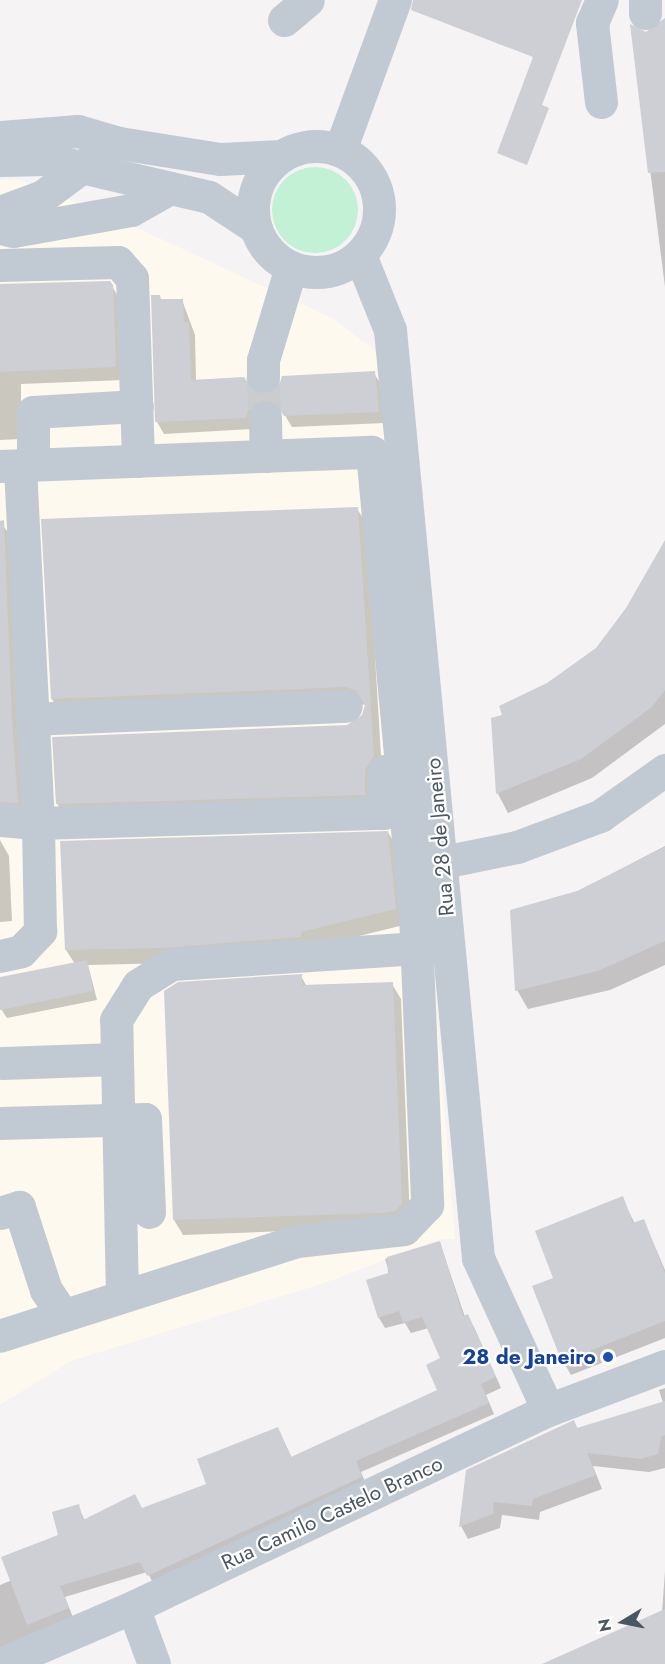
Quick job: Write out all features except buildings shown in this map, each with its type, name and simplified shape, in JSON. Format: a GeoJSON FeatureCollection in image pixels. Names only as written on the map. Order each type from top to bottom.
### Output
{"type":"FeatureCollection","features":[{"type":"Feature","properties":{"kind":"street"},"geometry":{"type":"LineString","coordinates":[[340,150],[395,0]]}},
{"type":"Feature","properties":{"kind":"street"},"geometry":{"type":"LineString","coordinates":[[601,102],[592,23],[602,0]]}},
{"type":"Feature","properties":{"kind":"street"},"geometry":{"type":"LineString","coordinates":[[0,137],[78,131],[118,143],[220,159],[282,156],[300,148],[321,146],[340,150],[358,161],[371,177],[378,196],[379,218],[373,238],[360,255],[343,267],[322,273],[291,267],[265,248],[256,228],[252,207],[256,187],[282,156]]}},
{"type":"Feature","properties":{"kind":"street"},"geometry":{"type":"LineString","coordinates":[[0,212],[43,196],[79,166],[118,143]]}},
{"type":"Feature","properties":{"kind":"street"},"geometry":{"type":"LineString","coordinates":[[0,160],[47,159],[209,197],[256,228]]}},
{"type":"Feature","properties":{"kind":"street"},"geometry":{"type":"LineString","coordinates":[[0,228],[13,231],[131,210],[170,188]]}},
{"type":"Feature","properties":{"kind":"street","name":"Rua 28 de Janeiro"},"geometry":{"type":"LineString","coordinates":[[360,255],[390,330],[443,862],[478,1258],[548,1410]]}},
{"type":"Feature","properties":{"kind":"street"},"geometry":{"type":"LineString","coordinates":[[0,265],[118,262],[132,278],[138,461]]}},
{"type":"Feature","properties":{"kind":"street"},"geometry":{"type":"LineString","coordinates":[[263,376],[263,360],[291,267]]}},
{"type":"Feature","properties":{"kind":"street"},"geometry":{"type":"LineString","coordinates":[[0,956],[21,951],[40,931],[38,823],[18,465],[33,412],[136,406]]}},
{"type":"Feature","properties":{"kind":"street"},"geometry":{"type":"LineString","coordinates":[[265,417],[266,456]]}},
{"type":"Feature","properties":{"kind":"street"},"geometry":{"type":"LineString","coordinates":[[0,1336],[297,1241],[404,1229],[427,1205],[418,948],[372,452],[18,465]]}},
{"type":"Feature","properties":{"kind":"street"},"geometry":{"type":"LineString","coordinates":[[31,719],[346,706]]}},
{"type":"Feature","properties":{"kind":"street"},"geometry":{"type":"LineString","coordinates":[[0,820],[38,823],[384,813],[383,741],[399,728]]}},
{"type":"Feature","properties":{"kind":"street"},"geometry":{"type":"LineString","coordinates":[[443,862],[517,847],[600,816],[665,770]]}},
{"type":"Feature","properties":{"kind":"street"},"geometry":{"type":"LineString","coordinates":[[122,1296],[116,1020],[138,985],[172,964],[418,948]]}},
{"type":"Feature","properties":{"kind":"street"},"geometry":{"type":"LineString","coordinates":[[3,1063],[116,1059]]}},
{"type":"Feature","properties":{"kind":"street"},"geometry":{"type":"LineString","coordinates":[[0,1123],[145,1119],[149,1212]]}},
{"type":"Feature","properties":{"kind":"street"},"geometry":{"type":"LineString","coordinates":[[0,1213],[19,1207],[46,1290],[63,1315]]}},
{"type":"Feature","properties":{"kind":"street","name":"Rua Camilo Castelo Branco"},"geometry":{"type":"LineString","coordinates":[[0,1664],[133,1607],[548,1410],[665,1366]]}},
{"type":"Feature","properties":{"kind":"street"},"geometry":{"type":"LineString","coordinates":[[133,1607],[154,1664]]}},
{"type":"Feature","properties":{"kind":"shaded area"},"geometry":{"type":"Polygon","coordinates":[[[19,179],[133,226],[334,319],[375,351],[383,370],[455,1239],[440,1239],[322,1284],[71,1361],[0,1405],[0,180],[19,179]]]}},
{"type":"Feature","properties":{"kind":"green space"},"geometry":{"type":"Polygon","coordinates":[[[315,167],[339,174],[351,186],[358,210],[351,234],[339,246],[315,253],[291,246],[279,234],[272,210],[279,186],[291,174],[315,167]]]}},
{"type":"Feature","properties":{"kind":"tunnel"},"geometry":{"type":"LineString","coordinates":[[263,376],[265,417]]}},
{"type":"Feature","properties":{"kind":"place","name":"28 de Janeiro"},"geometry":{"type":"Point","coordinates":[608,1357]}}]}
